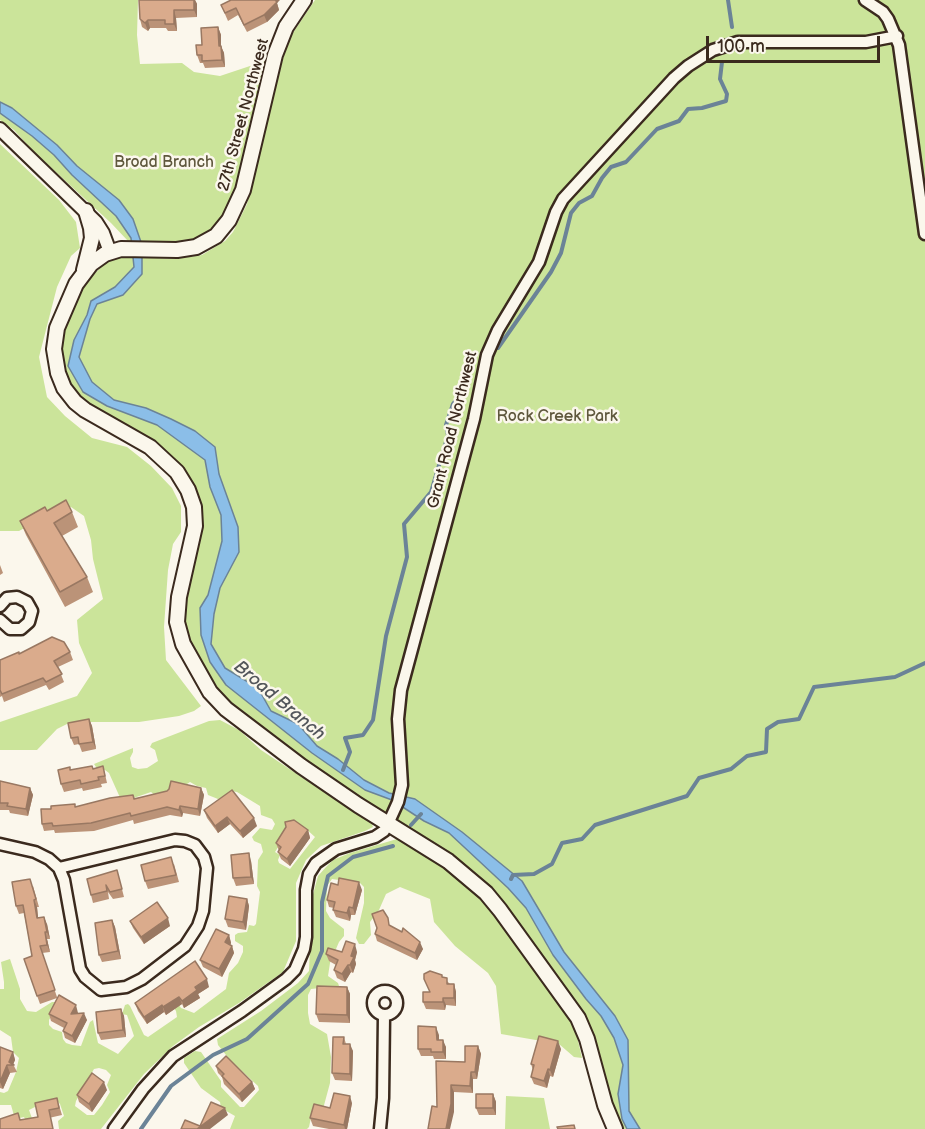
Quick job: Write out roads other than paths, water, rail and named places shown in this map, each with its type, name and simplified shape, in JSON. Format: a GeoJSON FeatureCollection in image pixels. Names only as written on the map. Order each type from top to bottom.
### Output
{"type":"FeatureCollection","features":[{"type":"Feature","properties":{"kind":"main road","name":"27th Street Northwest"},"geometry":{"type":"LineString","coordinates":[[110,252],[130,248],[177,250],[201,245],[216,236],[229,220],[243,190],[275,55],[286,27],[304,0]]}},
{"type":"Feature","properties":{"kind":"main road"},"geometry":{"type":"LineString","coordinates":[[86,211],[92,238],[90,254],[57,328],[54,349],[58,373],[64,388],[75,402],[150,447],[177,472],[188,490],[194,507],[195,526],[177,616],[179,632],[186,651],[210,692],[226,709],[310,773],[459,868],[486,893],[578,1018],[587,1039],[605,1105],[615,1129]]}},
{"type":"Feature","properties":{"kind":"main road"},"geometry":{"type":"LineString","coordinates":[[83,274],[94,261],[110,252]]}},
{"type":"Feature","properties":{"kind":"street"},"geometry":{"type":"LineString","coordinates":[[865,0],[883,12],[897,36],[925,234]]}},
{"type":"Feature","properties":{"kind":"street","name":"Grant Road Northwest"},"geometry":{"type":"LineString","coordinates":[[388,824],[401,791],[398,719],[401,690],[474,419],[487,355],[498,330],[539,262],[556,212],[563,199],[674,78],[687,66],[713,50],[727,44],[745,41],[866,42],[897,36]]}},
{"type":"Feature","properties":{"kind":"street"},"geometry":{"type":"LineString","coordinates":[[0,129],[86,211],[100,227],[110,252]]}},
{"type":"Feature","properties":{"kind":"street"},"geometry":{"type":"LineString","coordinates":[[0,606],[7,598],[17,597],[27,602],[32,611],[29,622],[21,629],[15,630],[2,626]]}},
{"type":"Feature","properties":{"kind":"street"},"geometry":{"type":"LineString","coordinates":[[114,1129],[143,1089],[173,1056],[242,1011],[295,970],[304,949],[306,890],[309,874],[316,862],[336,849],[375,837],[384,831],[388,824]]}},
{"type":"Feature","properties":{"kind":"street"},"geometry":{"type":"LineString","coordinates":[[0,844],[35,852],[54,862],[59,868],[64,880],[80,969],[85,977],[101,990],[126,987],[142,979],[185,946],[198,927],[203,911],[207,868],[204,857],[195,845],[175,840],[162,842],[59,868]]}},
{"type":"Feature","properties":{"kind":"street"},"geometry":{"type":"LineString","coordinates":[[380,1129],[383,1098],[384,1016]]}},
{"type":"Feature","properties":{"kind":"water"},"geometry":{"type":"Polygon","coordinates":[[[0,102],[12,108],[57,145],[77,166],[119,200],[133,219],[142,245],[142,274],[123,295],[97,304],[90,319],[79,357],[92,382],[114,400],[146,408],[171,419],[195,431],[215,447],[219,474],[238,527],[239,552],[220,588],[211,644],[225,668],[258,688],[271,711],[298,724],[317,746],[364,780],[389,793],[415,799],[462,832],[522,881],[564,952],[615,1016],[628,1040],[629,1111],[640,1129],[627,1129],[622,1119],[618,1094],[623,1065],[614,1038],[601,1016],[553,955],[526,908],[508,888],[449,833],[424,821],[392,800],[365,790],[312,753],[226,685],[210,662],[201,635],[200,608],[208,595],[222,541],[221,515],[210,487],[205,460],[157,425],[107,406],[83,392],[68,366],[74,340],[87,315],[91,301],[115,287],[134,267],[131,238],[116,216],[54,155],[0,113],[0,102]]]}},
{"type":"Feature","properties":{"kind":"waterway"},"geometry":{"type":"LineString","coordinates":[[728,0],[732,27]]}},
{"type":"Feature","properties":{"kind":"waterway"},"geometry":{"type":"LineString","coordinates":[[498,348],[551,272],[561,253],[571,213],[579,203],[592,196],[611,167],[626,162],[657,129],[679,121],[688,109],[702,108],[726,101],[727,94],[720,79],[722,62]]}},
{"type":"Feature","properties":{"kind":"waterway"},"geometry":{"type":"LineString","coordinates":[[343,770],[350,752],[345,738],[363,735],[373,720],[386,636],[407,557],[404,524],[431,492],[448,435],[446,425],[453,404],[460,395]]}},
{"type":"Feature","properties":{"kind":"waterway"},"geometry":{"type":"LineString","coordinates":[[511,879],[513,875],[534,874],[552,864],[562,843],[582,839],[595,825],[687,796],[699,778],[731,769],[747,756],[766,752],[767,729],[778,722],[799,719],[814,687],[895,677],[925,663]]}},
{"type":"Feature","properties":{"kind":"waterway"},"geometry":{"type":"LineString","coordinates":[[411,825],[421,814]]}},
{"type":"Feature","properties":{"kind":"waterway"},"geometry":{"type":"LineString","coordinates":[[141,1129],[171,1086],[213,1055],[247,1039],[308,984],[322,951],[322,902],[328,876],[353,857],[393,846]]}},
{"type":"Feature","properties":{"kind":"park label","name":"Broad Branch"},"geometry":{"type":"Point","coordinates":[164,163]}},
{"type":"Feature","properties":{"kind":"park label","name":"Rock Creek Park"},"geometry":{"type":"Point","coordinates":[557,417]}},
{"type":"Feature","properties":{"kind":"water label","name":"Broad Branch"},"geometry":{"type":"Point","coordinates":[279,701]}}]}
